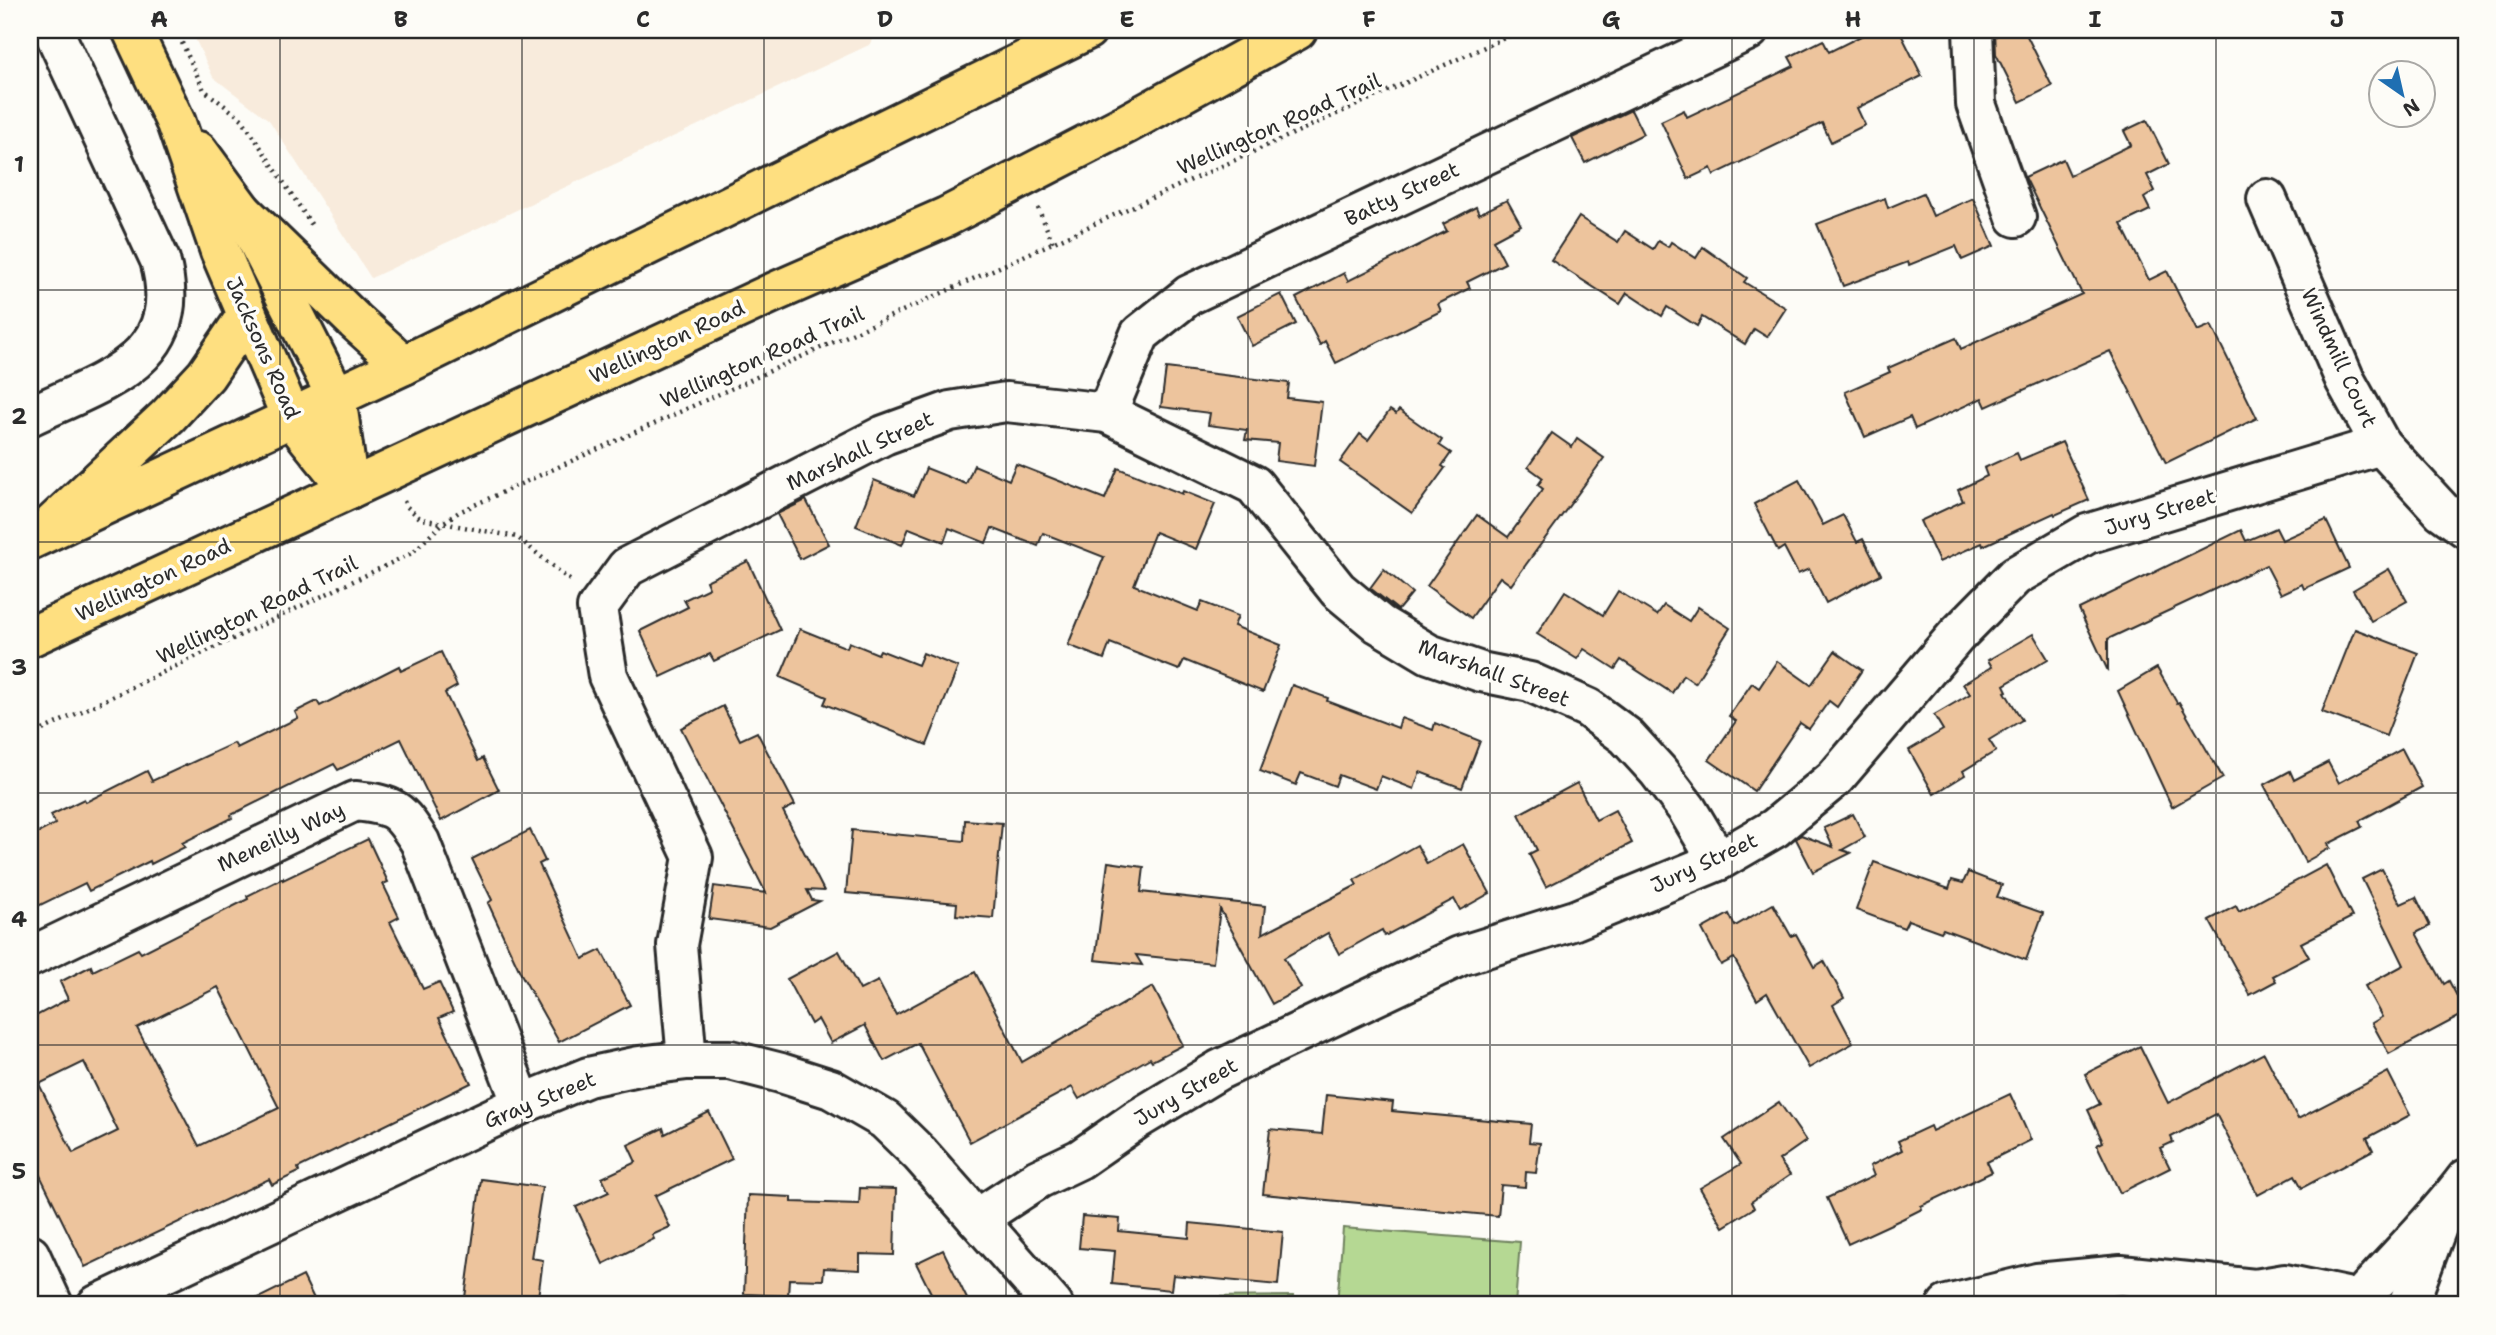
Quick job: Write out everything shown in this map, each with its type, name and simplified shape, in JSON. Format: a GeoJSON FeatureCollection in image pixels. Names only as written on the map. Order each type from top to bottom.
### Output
{"type":"FeatureCollection","features":[{"type":"Feature","properties":{"kind":"main road","name":"Jacksons Road"},"geometry":{"type":"LineString","coordinates":[[132,30],[176,122],[220,251],[291,417],[349,489]]}},
{"type":"Feature","properties":{"kind":"main road"},"geometry":{"type":"LineString","coordinates":[[36,537],[404,365],[1087,30]]}},
{"type":"Feature","properties":{"kind":"main road","name":"Wellington Road"},"geometry":{"type":"LineString","coordinates":[[30,637],[770,294],[946,217],[1126,124],[1297,30]]}},
{"type":"Feature","properties":{"kind":"main road","name":"Jacksons Road"},"geometry":{"type":"LineString","coordinates":[[176,122],[242,211],[337,396],[349,489]]}},
{"type":"Feature","properties":{"kind":"main road"},"geometry":{"type":"LineString","coordinates":[[242,211],[404,365]]}},
{"type":"Feature","properties":{"kind":"main road"},"geometry":{"type":"LineString","coordinates":[[36,537],[168,416],[206,375],[247,315]]}},
{"type":"Feature","properties":{"kind":"street"},"geometry":{"type":"LineString","coordinates":[[30,416],[118,374],[133,364],[158,330],[166,298],[165,275],[160,260],[53,30]]}},
{"type":"Feature","properties":{"kind":"street","name":"Batty Street"},"geometry":{"type":"LineString","coordinates":[[1107,413],[1140,334],[1189,295],[1749,30]]}},
{"type":"Feature","properties":{"kind":"street"},"geometry":{"type":"LineString","coordinates":[[1973,30],[1976,104],[2015,217]]}},
{"type":"Feature","properties":{"kind":"street","name":"Windmill Court"},"geometry":{"type":"LineString","coordinates":[[2267,199],[2345,380],[2381,445],[2442,511],[2466,528]]}},
{"type":"Feature","properties":{"kind":"street","name":"Marshall Street"},"geometry":{"type":"LineString","coordinates":[[597,608],[627,566],[884,435],[950,411],[1006,402],[1107,413],[1254,485],[1338,590],[1379,624],[1429,653],[1481,672],[1530,682],[1588,708],[1626,736],[1658,771],[1687,809],[1718,861]]}},
{"type":"Feature","properties":{"kind":"street","name":"Jury Street"},"geometry":{"type":"LineString","coordinates":[[984,1227],[1038,1179],[1080,1159],[1136,1120],[1219,1070],[1460,956],[1575,920],[1718,861],[1775,828],[1835,778],[1956,636],[2015,576],[2087,534],[2381,445]]}},
{"type":"Feature","properties":{"kind":"street"},"geometry":{"type":"LineString","coordinates":[[597,608],[608,676],[694,857],[677,945],[687,1060]]}},
{"type":"Feature","properties":{"kind":"street","name":"Meneilly Way"},"geometry":{"type":"LineString","coordinates":[[30,957],[355,801],[383,804],[403,815],[420,842],[522,1104]]}},
{"type":"Feature","properties":{"kind":"street","name":"Gray Street"},"geometry":{"type":"LineString","coordinates":[[97,1305],[522,1104],[588,1077],[639,1066],[687,1060],[730,1060],[781,1073],[831,1089],[885,1120],[920,1154],[1053,1305]]}},
{"type":"Feature","properties":{"kind":"street"},"geometry":{"type":"LineString","coordinates":[[1947,1305],[2037,1283],[2121,1275],[2264,1297],[2285,1284],[2361,1300],[2408,1245],[2443,1210],[2466,1180]]}},
{"type":"Feature","properties":{"kind":"street"},"geometry":{"type":"LineString","coordinates":[[2408,1305],[2443,1210]]}},
{"type":"Feature","properties":{"kind":"street"},"geometry":{"type":"LineString","coordinates":[[30,1255],[53,1305]]}},
{"type":"Feature","properties":{"kind":"path"},"geometry":{"type":"LineString","coordinates":[[176,30],[204,90],[242,119],[316,231]]}},
{"type":"Feature","properties":{"kind":"path","name":"Wellington Road Trail"},"geometry":{"type":"LineString","coordinates":[[30,736],[412,553],[444,522],[471,506],[1522,30]]}},
{"type":"Feature","properties":{"kind":"path"},"geometry":{"type":"LineString","coordinates":[[1037,208],[1053,243]]}},
{"type":"Feature","properties":{"kind":"path"},"geometry":{"type":"LineString","coordinates":[[393,469],[406,506],[421,519],[517,537],[569,579],[597,608]]}},
{"type":"Feature","properties":{"kind":"shaded area"},"geometry":{"type":"Polygon","coordinates":[[[191,30],[878,30],[869,45],[371,278],[269,120],[213,77],[191,30]]]}},
{"type":"Feature","properties":{"kind":"green space"},"geometry":{"type":"Polygon","coordinates":[[[1343,1228],[1520,1242],[1515,1305],[1337,1305],[1343,1228]]]}},
{"type":"Feature","properties":{"kind":"green space"},"geometry":{"type":"Polygon","coordinates":[[[1293,1296],[1293,1305],[1202,1305],[1202,1297],[1293,1296]]]}},
{"type":"Feature","properties":{"kind":"building"},"geometry":{"type":"Polygon","coordinates":[[[1873,30],[1899,30],[1922,76],[1857,108],[1865,125],[1831,142],[1822,123],[1714,175],[1711,168],[1688,179],[1661,121],[1684,110],[1687,117],[1794,66],[1789,57],[1823,40],[1829,52],[1873,30]]]}},
{"type":"Feature","properties":{"kind":"building"},"geometry":{"type":"Polygon","coordinates":[[[1995,30],[2024,30],[2052,86],[2020,102],[1996,54],[1995,30]]]}},
{"type":"Feature","properties":{"kind":"building"},"geometry":{"type":"Polygon","coordinates":[[[1631,110],[1643,134],[1585,163],[1572,138],[1631,110]]]}},
{"type":"Feature","properties":{"kind":"building"},"geometry":{"type":"Polygon","coordinates":[[[2147,120],[2169,164],[2147,175],[2155,191],[2144,198],[2150,210],[2121,224],[2149,280],[2167,271],[2197,331],[2211,325],[2257,418],[2166,463],[2110,351],[1986,407],[1982,398],[1915,429],[1910,417],[1865,437],[1845,392],[1890,372],[1888,368],[1956,338],[1961,349],[2082,294],[2025,177],[2063,159],[2070,175],[2131,145],[2124,131],[2147,120]]]}},
{"type":"Feature","properties":{"kind":"building"},"geometry":{"type":"Polygon","coordinates":[[[1923,193],[1933,216],[1973,198],[1994,246],[1962,260],[1956,246],[1909,265],[1908,262],[1843,286],[1817,224],[1885,198],[1888,208],[1923,193]]]}},
{"type":"Feature","properties":{"kind":"building"},"geometry":{"type":"Polygon","coordinates":[[[1507,200],[1521,225],[1493,240],[1505,263],[1467,282],[1470,288],[1438,304],[1441,311],[1336,363],[1325,341],[1320,345],[1296,298],[1344,273],[1348,281],[1447,231],[1443,224],[1476,207],[1479,214],[1507,200]]]}},
{"type":"Feature","properties":{"kind":"building"},"geometry":{"type":"Polygon","coordinates":[[[1579,217],[1618,242],[1625,231],[1653,249],[1658,241],[1668,247],[1671,242],[1696,258],[1703,247],[1747,278],[1744,282],[1786,308],[1767,337],[1754,329],[1745,344],[1702,317],[1697,326],[1667,307],[1662,316],[1627,293],[1620,304],[1551,260],[1579,217]]]}},
{"type":"Feature","properties":{"kind":"building"},"geometry":{"type":"Polygon","coordinates":[[[1281,294],[1296,324],[1252,346],[1237,316],[1281,294]]]}},
{"type":"Feature","properties":{"kind":"building"},"geometry":{"type":"Polygon","coordinates":[[[1166,368],[1289,383],[1287,398],[1322,402],[1314,466],[1276,461],[1278,443],[1245,440],[1247,430],[1208,425],[1210,413],[1161,407],[1166,368]]]}},
{"type":"Feature","properties":{"kind":"building"},"geometry":{"type":"Polygon","coordinates":[[[1390,410],[1396,414],[1399,410],[1442,440],[1439,445],[1451,453],[1442,466],[1445,468],[1412,513],[1340,462],[1360,434],[1368,440],[1390,410]]]}},
{"type":"Feature","properties":{"kind":"building"},"geometry":{"type":"Polygon","coordinates":[[[1552,433],[1572,447],[1577,439],[1604,458],[1511,585],[1500,577],[1471,618],[1427,586],[1477,515],[1508,537],[1543,489],[1538,485],[1543,478],[1528,467],[1552,433]]]}},
{"type":"Feature","properties":{"kind":"building"},"geometry":{"type":"Polygon","coordinates":[[[2062,442],[2089,500],[1939,562],[1920,521],[1963,501],[1958,490],[1987,476],[1984,468],[2017,453],[2020,460],[2062,442]]]}},
{"type":"Feature","properties":{"kind":"building"},"geometry":{"type":"Polygon","coordinates":[[[1016,464],[1105,499],[1118,468],[1182,494],[1183,491],[1215,504],[1196,549],[1155,532],[1134,585],[1198,611],[1202,602],[1238,616],[1234,626],[1281,645],[1263,692],[1184,660],[1179,670],[1110,643],[1104,659],[1068,645],[1104,557],[1043,533],[1038,546],[992,528],[986,543],[949,528],[944,542],[909,528],[902,545],[856,526],[874,480],[914,496],[926,468],[966,484],[974,465],[1009,480],[1016,464]]]}},
{"type":"Feature","properties":{"kind":"building"},"geometry":{"type":"Polygon","coordinates":[[[1799,480],[1823,525],[1843,515],[1857,542],[1863,539],[1881,574],[1826,603],[1809,569],[1798,574],[1784,547],[1778,551],[1754,504],[1799,480]]]}},
{"type":"Feature","properties":{"kind":"building"},"geometry":{"type":"Polygon","coordinates":[[[806,500],[829,544],[800,559],[777,514],[806,500]]]}},
{"type":"Feature","properties":{"kind":"building"},"geometry":{"type":"Polygon","coordinates":[[[2326,520],[2349,568],[2304,589],[2302,584],[2281,594],[2266,565],[2108,639],[2108,671],[2079,609],[2241,530],[2246,541],[2276,528],[2282,540],[2326,520]]]}},
{"type":"Feature","properties":{"kind":"building"},"geometry":{"type":"Polygon","coordinates":[[[748,561],[780,630],[714,661],[710,654],[661,677],[640,631],[688,607],[684,600],[709,588],[706,581],[748,561]]]}},
{"type":"Feature","properties":{"kind":"building"},"geometry":{"type":"Polygon","coordinates":[[[1384,569],[1412,593],[1398,610],[1370,588],[1384,569]]]}},
{"type":"Feature","properties":{"kind":"building"},"geometry":{"type":"Polygon","coordinates":[[[2389,569],[2407,601],[2371,621],[2353,590],[2389,569]]]}},
{"type":"Feature","properties":{"kind":"building"},"geometry":{"type":"Polygon","coordinates":[[[1565,591],[1603,615],[1618,591],[1657,615],[1664,605],[1689,621],[1698,607],[1730,628],[1695,683],[1683,675],[1672,693],[1621,660],[1615,669],[1584,649],[1577,659],[1537,634],[1565,591]]]}},
{"type":"Feature","properties":{"kind":"building"},"geometry":{"type":"Polygon","coordinates":[[[800,629],[847,648],[849,642],[878,654],[880,650],[918,665],[923,653],[958,667],[927,745],[824,704],[827,697],[780,677],[800,629]]]}},
{"type":"Feature","properties":{"kind":"building"},"geometry":{"type":"Polygon","coordinates":[[[2355,629],[2418,653],[2386,736],[2322,712],[2355,629]]]}},
{"type":"Feature","properties":{"kind":"building"},"geometry":{"type":"Polygon","coordinates":[[[2033,634],[2048,659],[2004,685],[2007,691],[2005,692],[2022,720],[1989,740],[1996,751],[1963,771],[1965,775],[1934,794],[1909,750],[1943,730],[1934,715],[1970,694],[1963,684],[1992,667],[1988,660],[2033,634]]]}},
{"type":"Feature","properties":{"kind":"building"},"geometry":{"type":"Polygon","coordinates":[[[1835,651],[1862,670],[1837,707],[1829,701],[1809,729],[1800,723],[1754,791],[1709,760],[1736,721],[1729,716],[1752,683],[1759,688],[1777,661],[1811,685],[1835,651]]]}},
{"type":"Feature","properties":{"kind":"building"},"geometry":{"type":"Polygon","coordinates":[[[441,652],[457,686],[445,693],[478,761],[483,758],[499,790],[441,821],[401,739],[338,770],[334,764],[231,815],[232,818],[182,843],[185,847],[151,864],[150,861],[89,891],[85,883],[30,910],[30,837],[55,824],[51,815],[84,799],[86,802],[147,771],[152,781],[234,743],[237,748],[298,718],[295,712],[317,701],[320,706],[399,666],[401,671],[441,652]]]}},
{"type":"Feature","properties":{"kind":"building"},"geometry":{"type":"Polygon","coordinates":[[[2157,668],[2223,778],[2172,807],[2118,691],[2157,668]]]}},
{"type":"Feature","properties":{"kind":"building"},"geometry":{"type":"Polygon","coordinates":[[[1292,685],[1398,728],[1401,718],[1433,730],[1435,723],[1480,741],[1462,788],[1420,772],[1414,789],[1381,776],[1376,789],[1339,775],[1335,786],[1301,773],[1296,785],[1260,771],[1292,685]]]}},
{"type":"Feature","properties":{"kind":"building"},"geometry":{"type":"Polygon","coordinates":[[[723,706],[740,740],[757,732],[795,805],[783,811],[824,891],[807,890],[812,900],[820,901],[770,927],[709,919],[714,886],[766,893],[681,728],[723,706]]]}},
{"type":"Feature","properties":{"kind":"building"},"geometry":{"type":"Polygon","coordinates":[[[2402,749],[2422,787],[2359,821],[2362,827],[2328,844],[2330,848],[2305,862],[2264,785],[2290,771],[2294,780],[2328,762],[2339,783],[2402,749]]]}},
{"type":"Feature","properties":{"kind":"building"},"geometry":{"type":"Polygon","coordinates":[[[1577,783],[1596,820],[1615,810],[1632,843],[1546,887],[1529,854],[1537,850],[1519,814],[1577,783]]]}},
{"type":"Feature","properties":{"kind":"building"},"geometry":{"type":"Polygon","coordinates":[[[1853,814],[1865,837],[1842,850],[1851,853],[1813,872],[1796,839],[1801,835],[1833,847],[1824,828],[1853,814]]]}},
{"type":"Feature","properties":{"kind":"building"},"geometry":{"type":"Polygon","coordinates":[[[965,820],[1002,823],[993,918],[956,915],[957,903],[846,893],[852,830],[964,841],[965,820]]]}},
{"type":"Feature","properties":{"kind":"building"},"geometry":{"type":"Polygon","coordinates":[[[530,830],[545,861],[539,864],[583,959],[601,950],[630,1005],[559,1042],[521,974],[488,903],[492,900],[472,859],[530,830]]]}},
{"type":"Feature","properties":{"kind":"building"},"geometry":{"type":"Polygon","coordinates":[[[368,839],[388,882],[383,884],[399,917],[390,922],[423,989],[439,982],[453,1012],[439,1018],[471,1083],[298,1168],[299,1172],[272,1185],[269,1179],[85,1267],[30,1155],[30,1019],[68,999],[60,982],[91,966],[93,971],[138,949],[141,953],[248,899],[247,896],[368,839]],[[218,987],[137,1028],[199,1146],[279,1108],[218,987]],[[84,1062],[39,1084],[73,1153],[118,1131],[84,1062]]]}},
{"type":"Feature","properties":{"kind":"building"},"geometry":{"type":"Polygon","coordinates":[[[1463,844],[1490,893],[1460,910],[1454,899],[1385,936],[1382,930],[1339,954],[1328,933],[1284,958],[1301,988],[1272,1004],[1220,909],[1213,963],[1136,955],[1142,965],[1095,960],[1108,862],[1144,867],[1141,892],[1265,906],[1262,934],[1357,885],[1354,880],[1417,845],[1427,864],[1463,844]]]}},
{"type":"Feature","properties":{"kind":"building"},"geometry":{"type":"Polygon","coordinates":[[[1874,862],[1949,889],[1952,880],[1963,883],[1968,872],[2002,885],[1997,897],[2043,913],[2026,960],[1943,929],[1941,932],[1908,920],[1904,928],[1856,910],[1874,862]]]}},
{"type":"Feature","properties":{"kind":"building"},"geometry":{"type":"Polygon","coordinates":[[[2326,865],[2352,917],[2301,943],[2309,957],[2273,976],[2276,981],[2250,995],[2209,920],[2236,906],[2239,912],[2326,865]]]}},
{"type":"Feature","properties":{"kind":"building"},"geometry":{"type":"Polygon","coordinates":[[[2382,869],[2401,904],[2416,897],[2430,926],[2416,933],[2444,984],[2449,981],[2466,1013],[2389,1054],[2372,1023],[2382,1017],[2365,986],[2404,965],[2362,879],[2382,869]]]}},
{"type":"Feature","properties":{"kind":"building"},"geometry":{"type":"Polygon","coordinates":[[[1773,904],[1791,936],[1796,934],[1814,967],[1824,961],[1844,998],[1833,1005],[1853,1043],[1809,1068],[1767,993],[1757,1000],[1734,958],[1721,965],[1702,929],[1729,914],[1735,926],[1773,904]]]}},
{"type":"Feature","properties":{"kind":"building"},"geometry":{"type":"Polygon","coordinates":[[[839,951],[860,990],[878,981],[896,1015],[975,972],[1022,1062],[1153,987],[1183,1045],[1152,1061],[1150,1058],[1079,1099],[1072,1087],[970,1142],[918,1043],[884,1061],[865,1025],[831,1043],[818,1019],[811,1024],[787,979],[839,951]]]}},
{"type":"Feature","properties":{"kind":"building"},"geometry":{"type":"Polygon","coordinates":[[[2140,1046],[2168,1103],[2264,1053],[2298,1119],[2388,1072],[2410,1115],[2367,1138],[2373,1150],[2302,1188],[2295,1175],[2258,1195],[2216,1114],[2171,1137],[2173,1142],[2160,1148],[2170,1168],[2120,1193],[2097,1145],[2103,1142],[2088,1110],[2100,1104],[2085,1074],[2140,1046]]]}},
{"type":"Feature","properties":{"kind":"building"},"geometry":{"type":"Polygon","coordinates":[[[2010,1094],[2031,1140],[1987,1162],[1992,1172],[1848,1244],[1827,1198],[1874,1176],[1870,1166],[1902,1150],[1898,1141],[1930,1126],[1932,1131],[2010,1094]]]}},
{"type":"Feature","properties":{"kind":"building"},"geometry":{"type":"Polygon","coordinates":[[[1326,1095],[1393,1102],[1392,1111],[1531,1124],[1529,1142],[1540,1143],[1536,1173],[1526,1172],[1525,1187],[1501,1185],[1498,1216],[1263,1194],[1270,1129],[1322,1134],[1326,1095]]]}},
{"type":"Feature","properties":{"kind":"building"},"geometry":{"type":"Polygon","coordinates":[[[1779,1102],[1806,1141],[1779,1160],[1790,1175],[1751,1202],[1754,1208],[1723,1227],[1700,1188],[1741,1164],[1724,1139],[1779,1102]]]}},
{"type":"Feature","properties":{"kind":"building"},"geometry":{"type":"Polygon","coordinates":[[[709,1112],[732,1159],[655,1196],[670,1227],[652,1235],[654,1239],[603,1264],[576,1207],[609,1192],[602,1178],[636,1162],[628,1145],[663,1128],[665,1134],[709,1112]]]}},
{"type":"Feature","properties":{"kind":"building"},"geometry":{"type":"Polygon","coordinates":[[[481,1179],[542,1187],[531,1258],[543,1260],[537,1305],[464,1305],[481,1179]]]}},
{"type":"Feature","properties":{"kind":"building"},"geometry":{"type":"Polygon","coordinates":[[[860,1188],[896,1189],[894,1255],[860,1254],[860,1270],[824,1268],[823,1280],[789,1279],[788,1296],[744,1294],[748,1195],[792,1197],[792,1202],[859,1204],[860,1188]]]}},
{"type":"Feature","properties":{"kind":"building"},"geometry":{"type":"Polygon","coordinates":[[[1082,1216],[1120,1219],[1119,1231],[1189,1238],[1190,1223],[1283,1232],[1278,1285],[1173,1275],[1171,1290],[1112,1284],[1115,1251],[1079,1248],[1082,1216]]]}},
{"type":"Feature","properties":{"kind":"building"},"geometry":{"type":"Polygon","coordinates":[[[943,1250],[970,1305],[937,1305],[916,1263],[943,1250]]]}},
{"type":"Feature","properties":{"kind":"building"},"geometry":{"type":"Polygon","coordinates":[[[303,1276],[317,1305],[244,1305],[303,1276]]]}}]}
